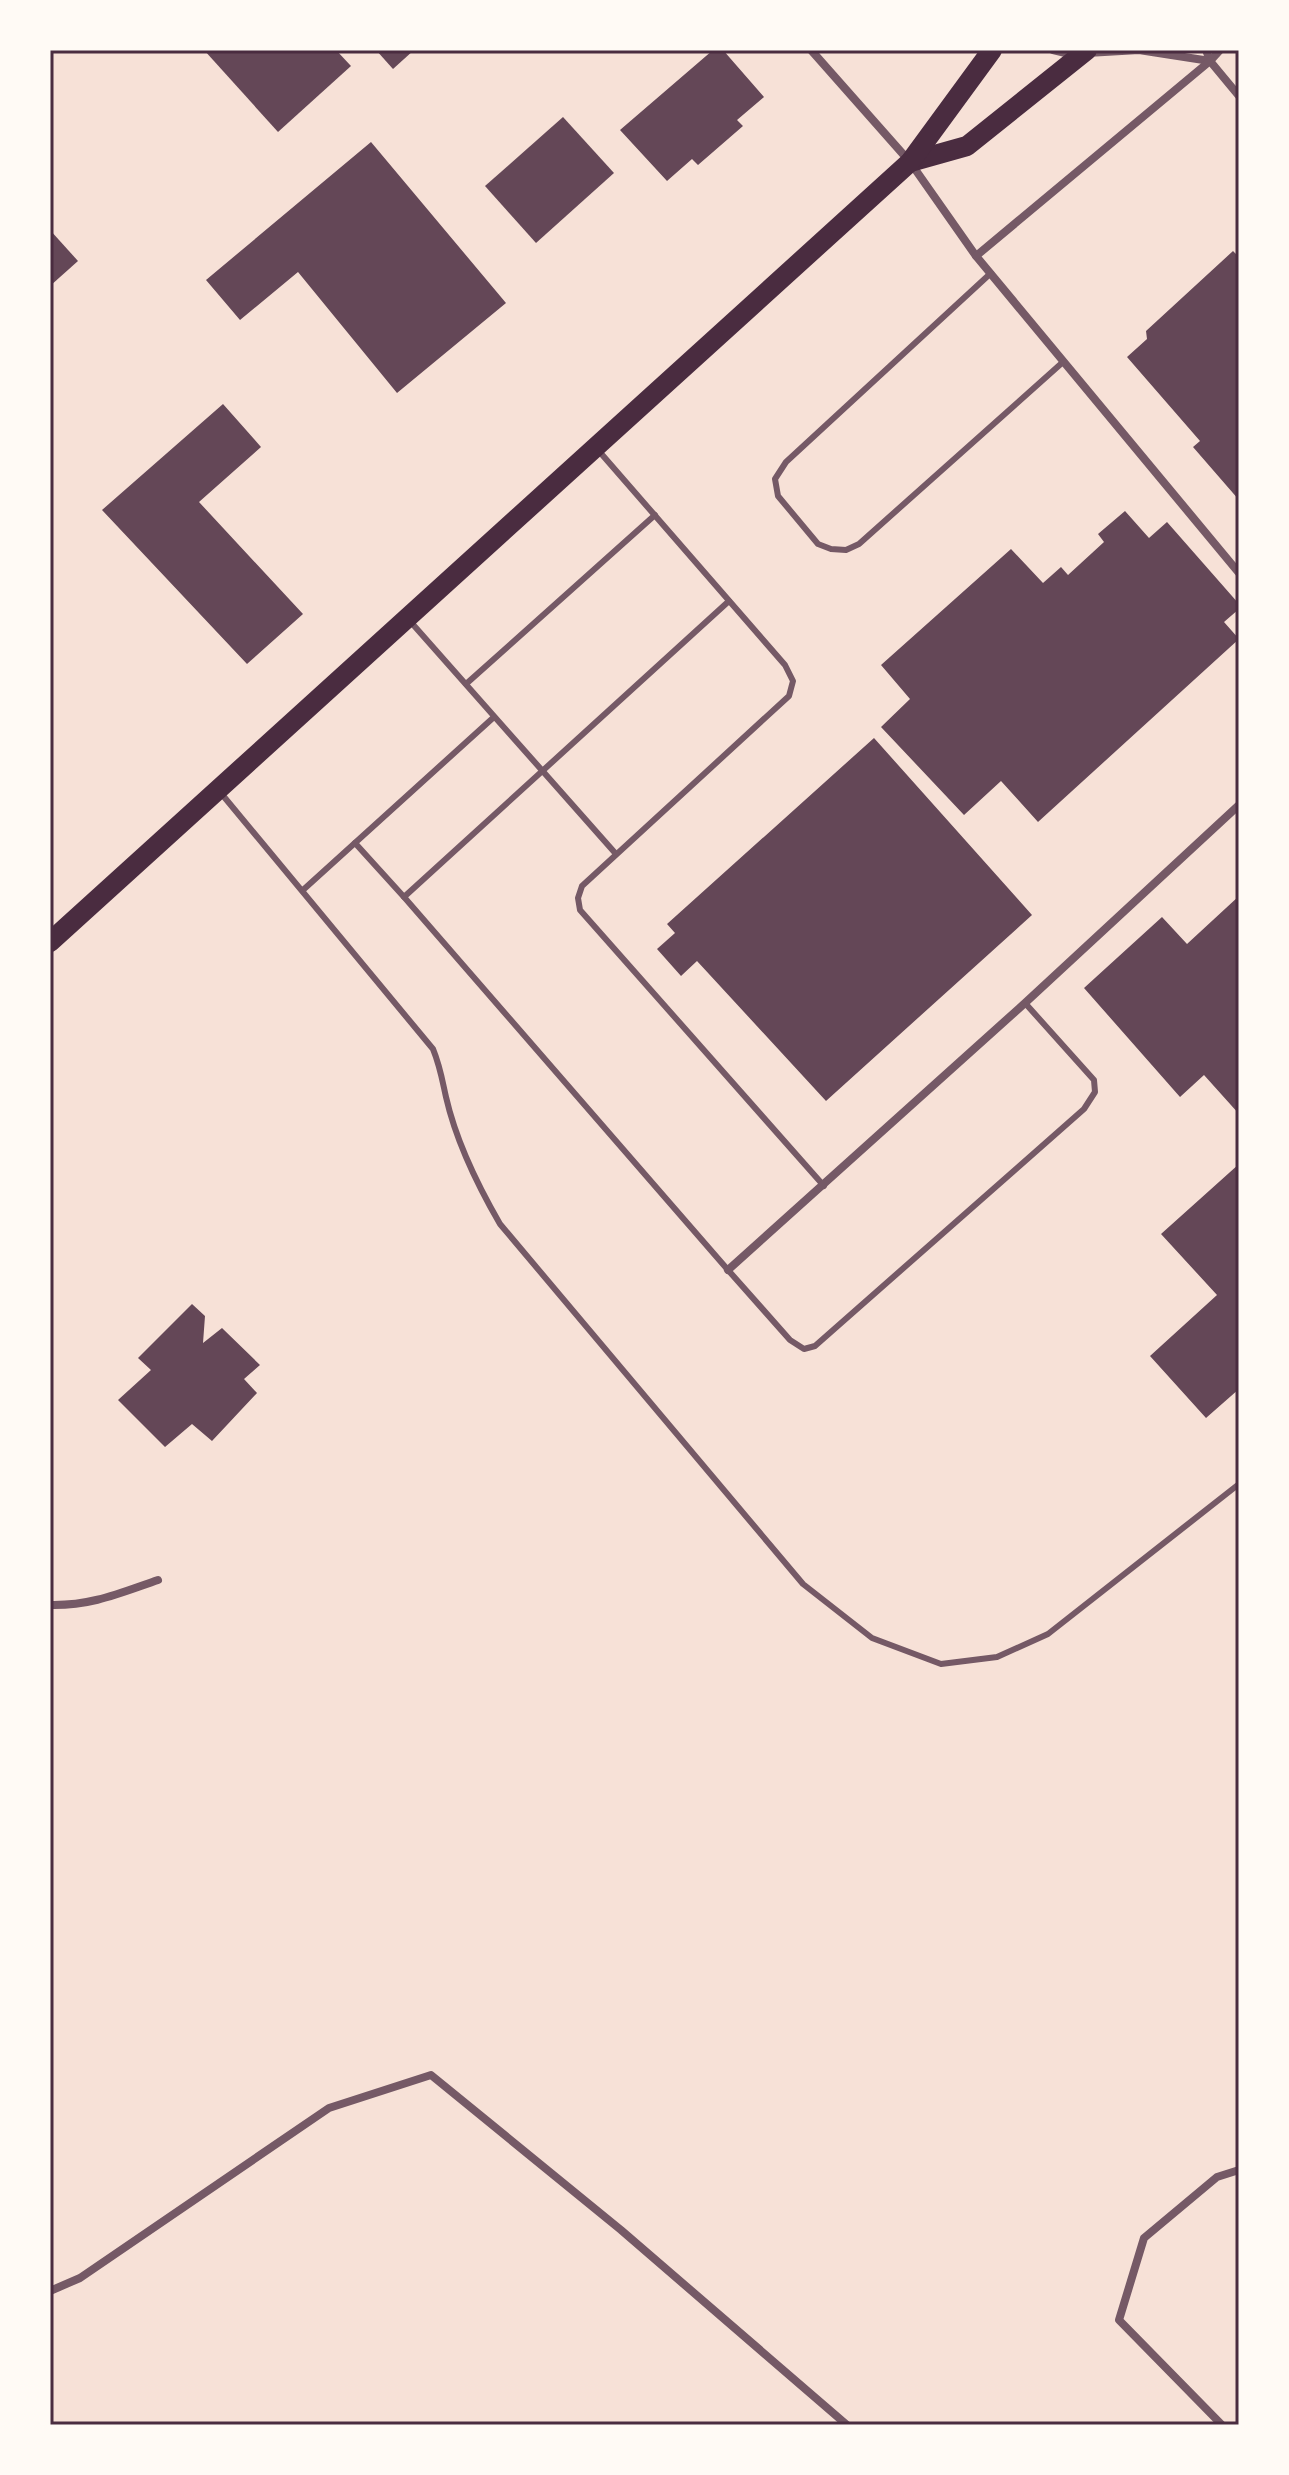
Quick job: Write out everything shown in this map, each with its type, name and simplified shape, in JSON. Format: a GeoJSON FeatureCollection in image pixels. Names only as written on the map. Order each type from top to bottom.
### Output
{"type":"FeatureCollection","features":[{"type":"Feature","properties":{"kind":"main road"},"geometry":{"type":"LineString","coordinates":[[50,942],[910,162],[992,50]]}},
{"type":"Feature","properties":{"kind":"main road"},"geometry":{"type":"LineString","coordinates":[[910,162],[967,146],[1085,52]]}},
{"type":"Feature","properties":{"kind":"street"},"geometry":{"type":"LineString","coordinates":[[826,50],[814,54],[910,162],[976,256],[1239,573]]}},
{"type":"Feature","properties":{"kind":"street"},"geometry":{"type":"LineString","coordinates":[[1053,50],[1070,55],[1139,50],[1210,61]]}},
{"type":"Feature","properties":{"kind":"street"},"geometry":{"type":"LineString","coordinates":[[1206,50],[1210,61],[1239,96]]}},
{"type":"Feature","properties":{"kind":"street"},"geometry":{"type":"LineString","coordinates":[[976,256],[1220,50]]}},
{"type":"Feature","properties":{"kind":"street"},"geometry":{"type":"LineString","coordinates":[[728,1270],[824,1186],[1239,805]]}},
{"type":"Feature","properties":{"kind":"street"},"geometry":{"type":"LineString","coordinates":[[50,1605],[89,1602],[158,1580]]}},
{"type":"Feature","properties":{"kind":"street"},"geometry":{"type":"LineString","coordinates":[[50,2291],[80,2278],[329,2108],[431,2075],[621,2230],[847,2425]]}},
{"type":"Feature","properties":{"kind":"street"},"geometry":{"type":"LineString","coordinates":[[1222,2425],[1119,2320],[1144,2238],[1217,2177],[1239,2170]]}},
{"type":"Feature","properties":{"kind":"lane"},"geometry":{"type":"LineString","coordinates":[[991,273],[786,462],[775,479],[778,496],[818,544],[846,550],[859,544],[1063,362]]}},
{"type":"Feature","properties":{"kind":"lane"},"geometry":{"type":"LineString","coordinates":[[595,447],[785,665],[793,681],[789,696],[582,886],[578,898],[580,910],[824,1186]]}},
{"type":"Feature","properties":{"kind":"lane"},"geometry":{"type":"LineString","coordinates":[[466,684],[655,515]]}},
{"type":"Feature","properties":{"kind":"lane"},"geometry":{"type":"LineString","coordinates":[[404,897],[729,601]]}},
{"type":"Feature","properties":{"kind":"lane"},"geometry":{"type":"LineString","coordinates":[[407,617],[616,854]]}},
{"type":"Feature","properties":{"kind":"lane"},"geometry":{"type":"LineString","coordinates":[[303,890],[494,717]]}},
{"type":"Feature","properties":{"kind":"lane"},"geometry":{"type":"LineString","coordinates":[[217,790],[433,1049],[475,1182],[500,1224],[803,1584],[872,1638],[941,1664],[997,1657],[1048,1634],[1239,1484]]}},
{"type":"Feature","properties":{"kind":"lane"},"geometry":{"type":"LineString","coordinates":[[355,843],[790,1340],[804,1349],[815,1346],[1084,1109],[1095,1092],[1094,1080],[1025,1003]]}},
{"type":"Feature","properties":{"kind":"building"},"geometry":{"type":"Polygon","coordinates":[[[204,50],[336,50],[351,66],[278,132],[204,50]]]}},
{"type":"Feature","properties":{"kind":"building"},"geometry":{"type":"Polygon","coordinates":[[[376,50],[414,50],[393,69],[376,50]]]}},
{"type":"Feature","properties":{"kind":"building"},"geometry":{"type":"Polygon","coordinates":[[[713,50],[723,50],[764,97],[737,120],[743,126],[698,165],[692,159],[667,181],[620,130],[713,50]]]}},
{"type":"Feature","properties":{"kind":"building"},"geometry":{"type":"Polygon","coordinates":[[[563,117],[614,173],[536,243],[485,186],[563,117]]]}},
{"type":"Feature","properties":{"kind":"building"},"geometry":{"type":"Polygon","coordinates":[[[371,142],[506,303],[397,393],[298,272],[240,320],[206,280],[371,142]]]}},
{"type":"Feature","properties":{"kind":"building"},"geometry":{"type":"Polygon","coordinates":[[[50,230],[78,261],[50,286],[50,230]]]}},
{"type":"Feature","properties":{"kind":"building"},"geometry":{"type":"Polygon","coordinates":[[[1233,251],[1239,257],[1239,500],[1193,447],[1200,441],[1127,357],[1147,339],[1146,331],[1233,251]]]}},
{"type":"Feature","properties":{"kind":"building"},"geometry":{"type":"Polygon","coordinates":[[[223,404],[261,447],[199,502],[303,614],[247,664],[102,510],[223,404]]]}},
{"type":"Feature","properties":{"kind":"building"},"geometry":{"type":"Polygon","coordinates":[[[1125,511],[1149,538],[1167,522],[1239,604],[1239,609],[1224,622],[1239,639],[1038,822],[1001,781],[964,815],[881,727],[910,699],[881,665],[1011,549],[1043,583],[1061,567],[1068,575],[1104,542],[1098,534],[1125,511]]]}},
{"type":"Feature","properties":{"kind":"building"},"geometry":{"type":"Polygon","coordinates":[[[874,738],[1032,915],[826,1101],[697,961],[681,976],[657,949],[675,933],[667,924],[874,738]]]}},
{"type":"Feature","properties":{"kind":"building"},"geometry":{"type":"Polygon","coordinates":[[[1239,896],[1239,1114],[1204,1075],[1180,1097],[1084,988],[1162,917],[1187,944],[1239,896]]]}},
{"type":"Feature","properties":{"kind":"building"},"geometry":{"type":"Polygon","coordinates":[[[1239,1164],[1239,1389],[1206,1418],[1150,1356],[1217,1295],[1161,1234],[1239,1164]]]}},
{"type":"Feature","properties":{"kind":"building"},"geometry":{"type":"Polygon","coordinates":[[[192,1304],[205,1316],[203,1343],[222,1328],[260,1365],[244,1379],[257,1393],[212,1441],[192,1424],[165,1447],[118,1400],[151,1370],[138,1358],[192,1304]]]}}]}
